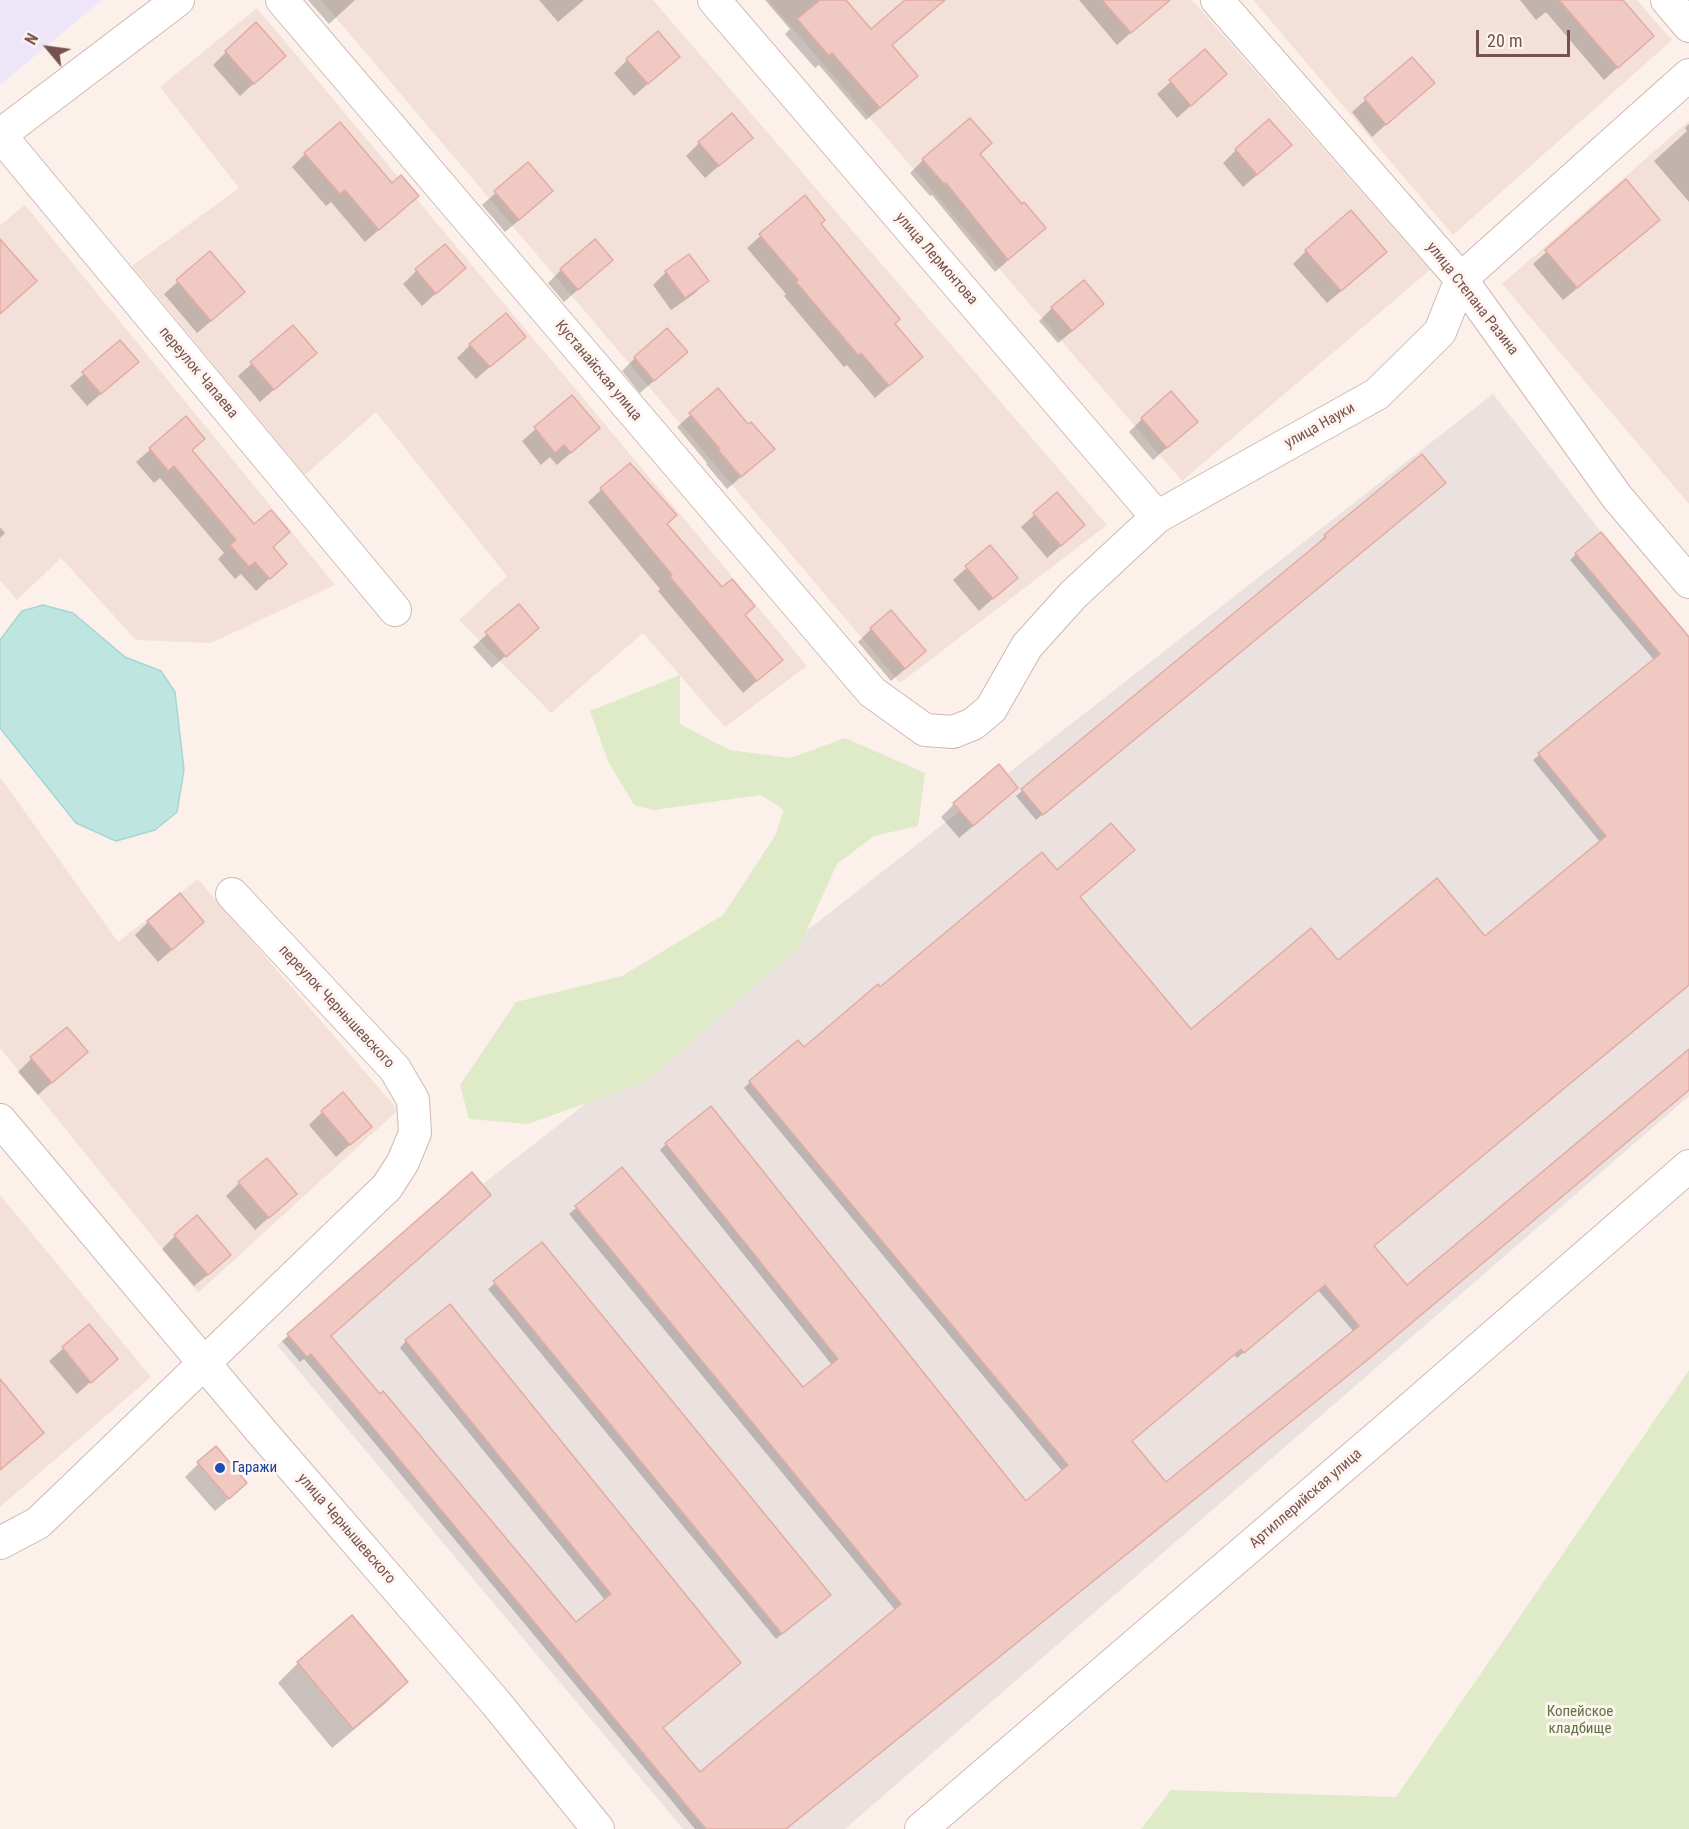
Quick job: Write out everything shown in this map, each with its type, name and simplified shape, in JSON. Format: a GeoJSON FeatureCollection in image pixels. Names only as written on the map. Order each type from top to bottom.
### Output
{"type":"FeatureCollection","features":[{"type":"Feature","properties":{"kind":"street"},"geometry":{"type":"LineString","coordinates":[[0,135],[178,0]]}},
{"type":"Feature","properties":{"kind":"street","name":"Кустанайская улица"},"geometry":{"type":"LineString","coordinates":[[282,0],[872,692],[925,730]]}},
{"type":"Feature","properties":{"kind":"street","name":"улица Лермонтова"},"geometry":{"type":"LineString","coordinates":[[714,0],[1157,517]]}},
{"type":"Feature","properties":{"kind":"street","name":"улица Степана Разина"},"geometry":{"type":"LineString","coordinates":[[1217,0],[1461,279],[1617,497],[1689,582]]}},
{"type":"Feature","properties":{"kind":"street"},"geometry":{"type":"LineString","coordinates":[[1666,0],[1689,26]]}},
{"type":"Feature","properties":{"kind":"street","name":"улица Науки"},"geometry":{"type":"LineString","coordinates":[[925,730],[952,732],[973,724],[991,709],[1027,646],[1073,595],[1157,517],[1377,394],[1440,332],[1461,279],[1689,75]]}},
{"type":"Feature","properties":{"kind":"street","name":"переулок Чапаева"},"geometry":{"type":"LineString","coordinates":[[0,135],[395,610]]}},
{"type":"Feature","properties":{"kind":"street","name":"переулок Чернышевского"},"geometry":{"type":"LineString","coordinates":[[204,1362],[387,1187],[403,1161],[415,1133],[413,1100],[395,1069],[232,894]]}},
{"type":"Feature","properties":{"kind":"street","name":"улица Чернышевского"},"geometry":{"type":"LineString","coordinates":[[0,1120],[496,1703],[598,1829]]}},
{"type":"Feature","properties":{"kind":"street","name":"Артиллерийская улица"},"geometry":{"type":"LineString","coordinates":[[921,1829],[1689,1166]]}},
{"type":"Feature","properties":{"kind":"street"},"geometry":{"type":"LineString","coordinates":[[0,1543],[38,1523],[204,1362]]}},
{"type":"Feature","properties":{"kind":"shaded area"},"geometry":{"type":"Polygon","coordinates":[[[0,0],[102,0],[0,85],[0,0]]]}},
{"type":"Feature","properties":{"kind":"shaded area"},"geometry":{"type":"Polygon","coordinates":[[[321,0],[653,0],[1107,525],[900,683],[321,0]]]}},
{"type":"Feature","properties":{"kind":"shaded area"},"geometry":{"type":"Polygon","coordinates":[[[768,0],[1192,0],[1430,270],[1182,481],[768,0]]]}},
{"type":"Feature","properties":{"kind":"shaded area"},"geometry":{"type":"Polygon","coordinates":[[[1253,0],[1637,0],[1672,40],[1453,235],[1253,0]]]}},
{"type":"Feature","properties":{"kind":"shaded area"},"geometry":{"type":"Polygon","coordinates":[[[257,8],[807,666],[725,727],[643,633],[551,713],[459,620],[507,576],[376,412],[305,475],[132,266],[239,188],[160,87],[257,8]]]}},
{"type":"Feature","properties":{"kind":"shaded area"},"geometry":{"type":"Polygon","coordinates":[[[1689,121],[1689,504],[1502,284],[1689,121]]]}},
{"type":"Feature","properties":{"kind":"shaded area"},"geometry":{"type":"Polygon","coordinates":[[[25,205],[335,585],[211,643],[136,640],[61,558],[17,600],[0,580],[0,225],[25,205]]]}},
{"type":"Feature","properties":{"kind":"shaded area"},"geometry":{"type":"Polygon","coordinates":[[[1493,394],[1601,532],[1689,637],[1689,1096],[845,1829],[683,1829],[277,1345],[1493,394]]]}},
{"type":"Feature","properties":{"kind":"shaded area"},"geometry":{"type":"Polygon","coordinates":[[[0,777],[118,942],[198,879],[398,1110],[198,1293],[0,1048],[0,777]]]}},
{"type":"Feature","properties":{"kind":"shaded area"},"geometry":{"type":"Polygon","coordinates":[[[0,1195],[151,1377],[0,1507],[0,1195]]]}},
{"type":"Feature","properties":{"kind":"green space"},"geometry":{"type":"Polygon","coordinates":[[[680,675],[680,724],[729,750],[791,758],[845,738],[925,773],[918,826],[874,836],[837,864],[799,947],[647,1081],[528,1124],[469,1119],[460,1085],[516,1002],[622,976],[723,915],[775,836],[784,810],[761,795],[654,810],[634,805],[608,761],[590,711],[680,675]]]}},
{"type":"Feature","properties":{"kind":"green space","name":"Копейское кладбище"},"geometry":{"type":"Polygon","coordinates":[[[1689,1370],[1689,1829],[1141,1829],[1171,1790],[1396,1797],[1689,1370]]]}},
{"type":"Feature","properties":{"kind":"water"},"geometry":{"type":"Polygon","coordinates":[[[43,605],[73,613],[125,657],[161,671],[175,692],[184,770],[177,812],[155,830],[116,841],[76,823],[0,728],[0,640],[22,611],[43,605]]]}},
{"type":"Feature","properties":{"kind":"building"},"geometry":{"type":"Polygon","coordinates":[[[820,0],[846,0],[871,29],[905,0],[945,0],[892,45],[918,76],[880,108],[832,53],[829,56],[797,19],[820,0]]]}},
{"type":"Feature","properties":{"kind":"building"},"geometry":{"type":"Polygon","coordinates":[[[1102,0],[1170,0],[1131,33],[1102,0]]]}},
{"type":"Feature","properties":{"kind":"building"},"geometry":{"type":"Polygon","coordinates":[[[1559,0],[1623,0],[1654,36],[1618,68],[1559,0]]]}},
{"type":"Feature","properties":{"kind":"building"},"geometry":{"type":"Polygon","coordinates":[[[256,22],[286,56],[254,84],[225,51],[256,22]]]}},
{"type":"Feature","properties":{"kind":"building"},"geometry":{"type":"Polygon","coordinates":[[[658,31],[680,57],[648,84],[626,59],[658,31]]]}},
{"type":"Feature","properties":{"kind":"building"},"geometry":{"type":"Polygon","coordinates":[[[1205,49],[1227,74],[1191,106],[1169,80],[1205,49]]]}},
{"type":"Feature","properties":{"kind":"building"},"geometry":{"type":"Polygon","coordinates":[[[1412,57],[1435,83],[1386,125],[1364,98],[1412,57]]]}},
{"type":"Feature","properties":{"kind":"building"},"geometry":{"type":"Polygon","coordinates":[[[732,113],[753,138],[719,166],[698,142],[732,113]]]}},
{"type":"Feature","properties":{"kind":"building"},"geometry":{"type":"Polygon","coordinates":[[[970,118],[992,143],[980,154],[1022,204],[1024,202],[1046,228],[1008,260],[946,183],[944,184],[922,159],[970,118]]]}},
{"type":"Feature","properties":{"kind":"building"},"geometry":{"type":"Polygon","coordinates":[[[1269,119],[1292,145],[1257,175],[1235,149],[1269,119]]]}},
{"type":"Feature","properties":{"kind":"building"},"geometry":{"type":"Polygon","coordinates":[[[340,122],[392,183],[401,175],[419,196],[379,230],[345,190],[340,194],[304,153],[340,122]]]}},
{"type":"Feature","properties":{"kind":"building"},"geometry":{"type":"Polygon","coordinates":[[[528,162],[553,191],[519,220],[494,191],[528,162]]]}},
{"type":"Feature","properties":{"kind":"building"},"geometry":{"type":"Polygon","coordinates":[[[1626,179],[1660,220],[1577,288],[1545,250],[1626,179]]]}},
{"type":"Feature","properties":{"kind":"building"},"geometry":{"type":"Polygon","coordinates":[[[805,195],[825,220],[821,224],[900,319],[895,324],[923,357],[889,386],[861,353],[858,355],[759,234],[805,195]]]}},
{"type":"Feature","properties":{"kind":"building"},"geometry":{"type":"Polygon","coordinates":[[[1351,210],[1387,252],[1341,291],[1305,250],[1351,210]]]}},
{"type":"Feature","properties":{"kind":"building"},"geometry":{"type":"Polygon","coordinates":[[[0,239],[37,281],[0,314],[0,239]]]}},
{"type":"Feature","properties":{"kind":"building"},"geometry":{"type":"Polygon","coordinates":[[[595,239],[613,260],[578,290],[560,269],[595,239]]]}},
{"type":"Feature","properties":{"kind":"building"},"geometry":{"type":"Polygon","coordinates":[[[445,244],[466,268],[436,294],[415,269],[445,244]]]}},
{"type":"Feature","properties":{"kind":"building"},"geometry":{"type":"Polygon","coordinates":[[[210,251],[245,292],[211,321],[176,280],[210,251]]]}},
{"type":"Feature","properties":{"kind":"building"},"geometry":{"type":"Polygon","coordinates":[[[689,254],[709,281],[685,298],[665,271],[689,254]]]}},
{"type":"Feature","properties":{"kind":"building"},"geometry":{"type":"Polygon","coordinates":[[[1084,280],[1104,304],[1072,331],[1051,307],[1084,280]]]}},
{"type":"Feature","properties":{"kind":"building"},"geometry":{"type":"Polygon","coordinates":[[[506,313],[526,337],[490,367],[469,344],[506,313]]]}},
{"type":"Feature","properties":{"kind":"building"},"geometry":{"type":"Polygon","coordinates":[[[293,325],[317,353],[274,390],[250,362],[293,325]]]}},
{"type":"Feature","properties":{"kind":"building"},"geometry":{"type":"Polygon","coordinates":[[[667,328],[688,352],[654,381],[634,357],[667,328]]]}},
{"type":"Feature","properties":{"kind":"building"},"geometry":{"type":"Polygon","coordinates":[[[120,340],[139,362],[101,394],[82,372],[120,340]]]}},
{"type":"Feature","properties":{"kind":"building"},"geometry":{"type":"Polygon","coordinates":[[[718,388],[748,424],[751,422],[775,449],[741,477],[689,413],[718,388]]]}},
{"type":"Feature","properties":{"kind":"building"},"geometry":{"type":"Polygon","coordinates":[[[1171,391],[1198,422],[1167,448],[1141,418],[1171,391]]]}},
{"type":"Feature","properties":{"kind":"building"},"geometry":{"type":"Polygon","coordinates":[[[572,395],[600,428],[571,453],[564,445],[555,453],[534,427],[572,395]]]}},
{"type":"Feature","properties":{"kind":"building"},"geometry":{"type":"Polygon","coordinates":[[[186,416],[205,439],[192,450],[254,524],[271,510],[290,532],[273,547],[287,564],[270,579],[255,562],[249,567],[230,545],[236,540],[174,466],[168,471],[149,448],[186,416]]]}},
{"type":"Feature","properties":{"kind":"building"},"geometry":{"type":"Polygon","coordinates":[[[1422,454],[1446,483],[1043,815],[1021,789],[1326,537],[1324,535],[1422,454]]]}},
{"type":"Feature","properties":{"kind":"building"},"geometry":{"type":"Polygon","coordinates":[[[630,463],[677,515],[667,524],[722,587],[732,579],[755,606],[745,615],[783,660],[757,681],[670,577],[672,575],[600,488],[630,463]]]}},
{"type":"Feature","properties":{"kind":"building"},"geometry":{"type":"Polygon","coordinates":[[[1057,492],[1085,525],[1061,546],[1033,513],[1057,492]]]}},
{"type":"Feature","properties":{"kind":"building"},"geometry":{"type":"Polygon","coordinates":[[[1601,532],[1689,637],[1689,985],[1374,1246],[1407,1285],[1689,1049],[1689,1090],[1371,1357],[786,1829],[706,1829],[311,1354],[307,1357],[287,1334],[472,1172],[491,1195],[331,1336],[380,1394],[383,1391],[576,1622],[611,1594],[405,1340],[450,1304],[741,1663],[663,1728],[700,1772],[901,1604],[575,1206],[622,1167],[803,1387],[838,1359],[665,1143],[711,1106],[1026,1501],[1068,1465],[749,1081],[798,1040],[804,1047],[878,984],[880,987],[1042,852],[1057,870],[1111,823],[1135,850],[1080,897],[1191,1029],[1311,928],[1338,960],[1437,878],[1485,936],[1606,836],[1538,753],[1660,654],[1575,553],[1601,532]],[[1325,1285],[1244,1353],[1241,1349],[1132,1441],[1166,1482],[1359,1326],[1325,1285]]]}},
{"type":"Feature","properties":{"kind":"building"},"geometry":{"type":"Polygon","coordinates":[[[990,545],[1018,578],[993,599],[965,566],[990,545]]]}},
{"type":"Feature","properties":{"kind":"building"},"geometry":{"type":"Polygon","coordinates":[[[519,604],[539,628],[506,657],[485,632],[519,604]]]}},
{"type":"Feature","properties":{"kind":"building"},"geometry":{"type":"Polygon","coordinates":[[[891,610],[926,651],[905,669],[870,628],[891,610]]]}},
{"type":"Feature","properties":{"kind":"building"},"geometry":{"type":"Polygon","coordinates":[[[999,764],[1018,788],[973,826],[953,803],[999,764]]]}},
{"type":"Feature","properties":{"kind":"building"},"geometry":{"type":"Polygon","coordinates":[[[180,893],[204,922],[172,950],[147,921],[180,893]]]}},
{"type":"Feature","properties":{"kind":"building"},"geometry":{"type":"Polygon","coordinates":[[[67,1027],[88,1052],[52,1083],[30,1057],[67,1027]]]}},
{"type":"Feature","properties":{"kind":"building"},"geometry":{"type":"Polygon","coordinates":[[[343,1092],[372,1127],[350,1145],[321,1111],[343,1092]]]}},
{"type":"Feature","properties":{"kind":"building"},"geometry":{"type":"Polygon","coordinates":[[[267,1158],[297,1194],[269,1218],[238,1182],[267,1158]]]}},
{"type":"Feature","properties":{"kind":"building"},"geometry":{"type":"Polygon","coordinates":[[[197,1215],[231,1255],[208,1275],[174,1235],[197,1215]]]}},
{"type":"Feature","properties":{"kind":"building"},"geometry":{"type":"Polygon","coordinates":[[[542,1242],[831,1595],[782,1634],[493,1281],[542,1242]]]}},
{"type":"Feature","properties":{"kind":"building"},"geometry":{"type":"Polygon","coordinates":[[[89,1324],[118,1359],[91,1383],[62,1347],[89,1324]]]}},
{"type":"Feature","properties":{"kind":"building"},"geometry":{"type":"Polygon","coordinates":[[[0,1379],[44,1433],[0,1470],[0,1379]]]}},
{"type":"Feature","properties":{"kind":"building"},"geometry":{"type":"Polygon","coordinates":[[[216,1446],[247,1483],[229,1499],[197,1462],[216,1446]]]}},
{"type":"Feature","properties":{"kind":"building"},"geometry":{"type":"Polygon","coordinates":[[[352,1615],[408,1682],[353,1729],[297,1662],[352,1615]]]}},
{"type":"Feature","properties":{"kind":"place","name":"Гаражи"},"geometry":{"type":"Point","coordinates":[220,1468]}}]}
